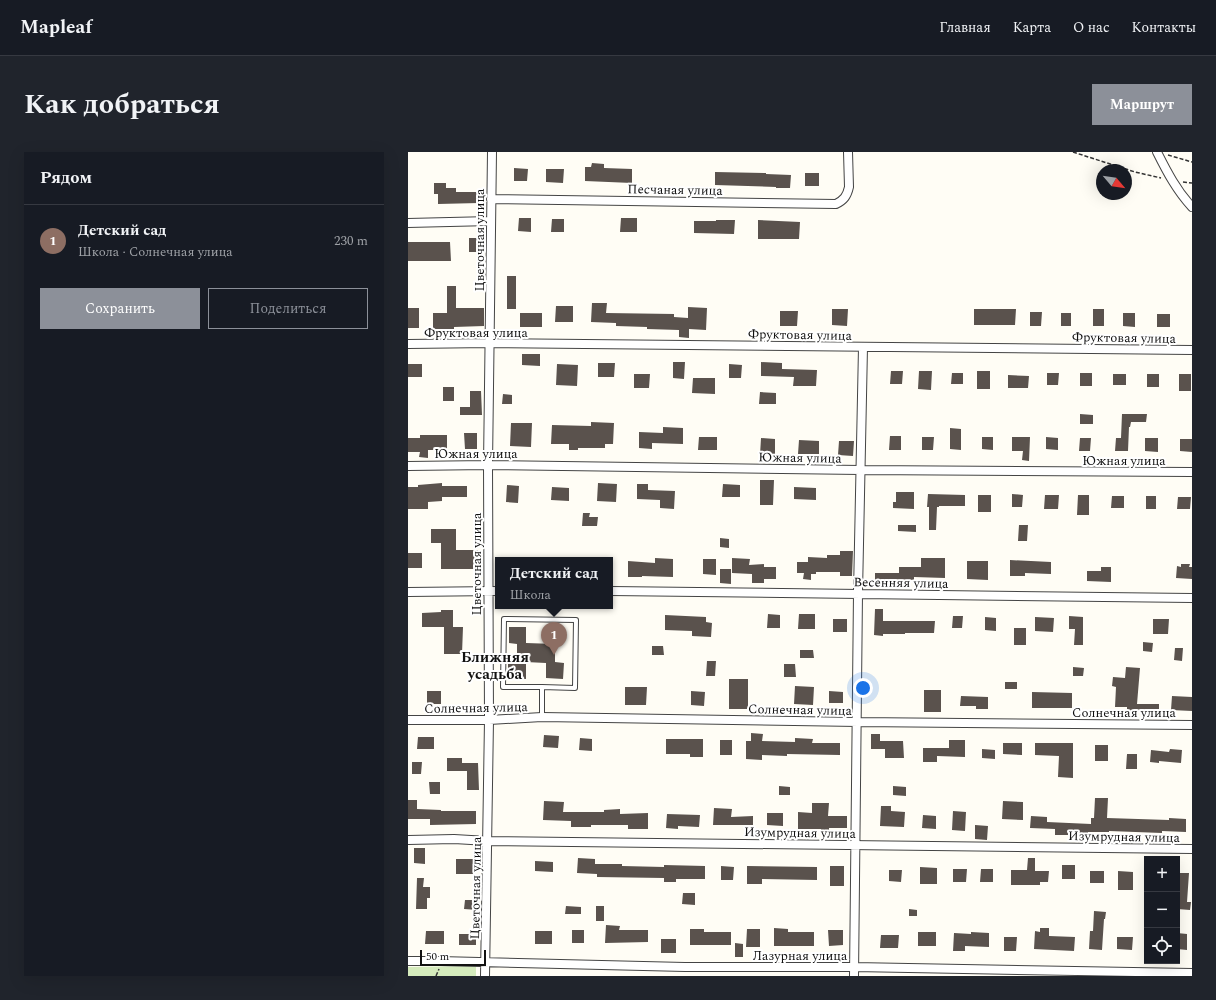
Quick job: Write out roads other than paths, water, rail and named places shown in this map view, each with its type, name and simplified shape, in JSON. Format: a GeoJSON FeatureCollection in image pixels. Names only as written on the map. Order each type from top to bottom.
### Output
{"type":"FeatureCollection","features":[{"type":"Feature","properties":{"kind":"street","name":"Цветочная улица"},"geometry":{"type":"LineString","coordinates":[[485,976],[488,841],[488,465],[491,343],[492,152]]}},
{"type":"Feature","properties":{"kind":"street","name":"Песчаная улица"},"geometry":{"type":"LineString","coordinates":[[491,199],[836,204],[845,198],[849,187],[848,152]]}},
{"type":"Feature","properties":{"kind":"street"},"geometry":{"type":"LineString","coordinates":[[1160,153],[1171,180],[1185,200],[1192,207]]}},
{"type":"Feature","properties":{"kind":"street"},"geometry":{"type":"LineString","coordinates":[[408,223],[491,221]]}},
{"type":"Feature","properties":{"kind":"street","name":"Фруктовая улица"},"geometry":{"type":"LineString","coordinates":[[408,344],[491,343],[1192,350]]}},
{"type":"Feature","properties":{"kind":"street"},"geometry":{"type":"LineString","coordinates":[[854,976],[858,722],[858,593],[863,347]]}},
{"type":"Feature","properties":{"kind":"street","name":"Южная улица"},"geometry":{"type":"LineString","coordinates":[[408,466],[488,465],[861,470],[1192,472]]}},
{"type":"Feature","properties":{"kind":"street"},"geometry":{"type":"LineString","coordinates":[[408,592],[495,591]]}},
{"type":"Feature","properties":{"kind":"street","name":"Весенняя улица"},"geometry":{"type":"LineString","coordinates":[[613,592],[858,593],[1192,598]]}},
{"type":"Feature","properties":{"kind":"street","name":"Солнечная улица"},"geometry":{"type":"LineString","coordinates":[[408,720],[489,720],[542,717],[1192,725]]}},
{"type":"Feature","properties":{"kind":"street","name":"Изумрудная улица"},"geometry":{"type":"LineString","coordinates":[[408,840],[454,839],[488,841],[1192,849]]}},
{"type":"Feature","properties":{"kind":"street","name":"Лазурная улица"},"geometry":{"type":"LineString","coordinates":[[408,961],[685,967],[854,967],[1192,973]]}},
{"type":"Feature","properties":{"kind":"lane"},"geometry":{"type":"LineString","coordinates":[[504,620],[576,620],[575,688],[542,687],[503,687],[504,620]]}},
{"type":"Feature","properties":{"kind":"lane"},"geometry":{"type":"LineString","coordinates":[[542,687],[542,717]]}},
{"type":"Feature","properties":{"kind":"place","name":"Детский сад"},"geometry":{"type":"Point","coordinates":[554,655]}},
{"type":"Feature","properties":{"kind":"district","name":"Ближняя усадьба"},"geometry":{"type":"Point","coordinates":[495,666]}}]}
